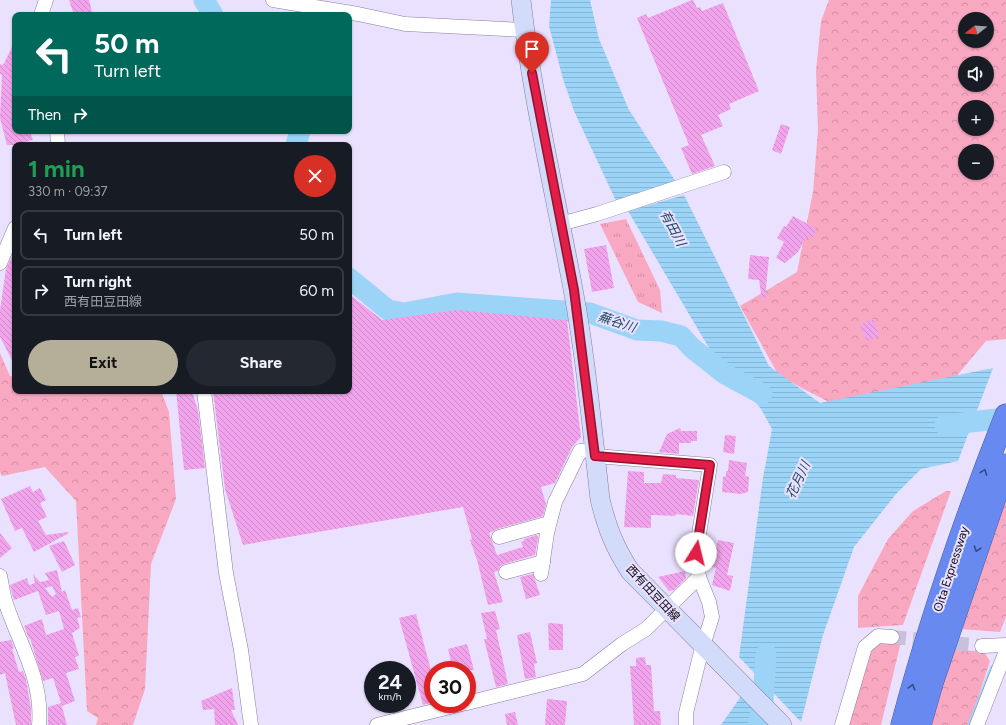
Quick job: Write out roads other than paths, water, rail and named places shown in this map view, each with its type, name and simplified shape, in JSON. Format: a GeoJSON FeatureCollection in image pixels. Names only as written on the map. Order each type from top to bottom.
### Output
{"type":"FeatureCollection","features":[{"type":"Feature","properties":{"kind":"highway","name":"Oita Expressway"},"geometry":{"type":"LineString","coordinates":[[920,725],[1006,415]]}},
{"type":"Feature","properties":{"kind":"highway","name":"Oita Expressway"},"geometry":{"type":"LineString","coordinates":[[902,725],[914,679],[980,510],[1006,465]]}},
{"type":"Feature","properties":{"kind":"main road","name":"西有田豆田線"},"geometry":{"type":"LineString","coordinates":[[521,0],[524,30],[560,224],[574,290],[600,499],[607,527],[616,548],[630,571],[782,725]]}},
{"type":"Feature","properties":{"kind":"street"},"geometry":{"type":"LineString","coordinates":[[42,12],[46,0]]}},
{"type":"Feature","properties":{"kind":"street"},"geometry":{"type":"LineString","coordinates":[[273,0],[346,12]]}},
{"type":"Feature","properties":{"kind":"street"},"geometry":{"type":"LineString","coordinates":[[352,13],[405,24],[524,30]]}},
{"type":"Feature","properties":{"kind":"street"},"geometry":{"type":"LineString","coordinates":[[560,224],[597,214],[724,172]]}},
{"type":"Feature","properties":{"kind":"street"},"geometry":{"type":"LineString","coordinates":[[0,263],[12,235]]}},
{"type":"Feature","properties":{"kind":"street"},"geometry":{"type":"LineString","coordinates":[[204,394],[226,573],[241,650],[251,725]]}},
{"type":"Feature","properties":{"kind":"street"},"geometry":{"type":"LineString","coordinates":[[506,572],[542,568],[555,502],[580,451],[710,465],[696,553],[699,577],[709,602],[712,617],[707,649],[686,713],[686,725]]}},
{"type":"Feature","properties":{"kind":"street"},"geometry":{"type":"LineString","coordinates":[[499,537],[550,522]]}},
{"type":"Feature","properties":{"kind":"street"},"geometry":{"type":"LineString","coordinates":[[0,576],[6,603],[31,663],[39,693],[39,725]]}},
{"type":"Feature","properties":{"kind":"street"},"geometry":{"type":"LineString","coordinates":[[476,701],[583,674],[622,644],[646,629],[699,577]]}},
{"type":"Feature","properties":{"kind":"street"},"geometry":{"type":"LineString","coordinates":[[842,725],[865,646],[878,636],[892,637]]}},
{"type":"Feature","properties":{"kind":"street"},"geometry":{"type":"LineString","coordinates":[[982,646],[1006,645]]}},
{"type":"Feature","properties":{"kind":"street"},"geometry":{"type":"LineString","coordinates":[[977,725],[1006,651]]}},
{"type":"Feature","properties":{"kind":"street"},"geometry":{"type":"LineString","coordinates":[[377,725],[426,713]]}},
{"type":"Feature","properties":{"kind":"water"},"geometry":{"type":"Polygon","coordinates":[[[551,0],[590,0],[599,39],[629,110],[676,182],[616,201],[574,111],[563,79],[549,26],[551,0]]]}},
{"type":"Feature","properties":{"kind":"water","name":"有田川"},"geometry":{"type":"Polygon","coordinates":[[[684,195],[769,366],[820,403],[993,368],[958,461],[921,469],[896,494],[854,547],[823,635],[801,722],[739,657],[763,478],[772,429],[761,409],[709,348],[628,211],[684,195]]]}},
{"type":"Feature","properties":{"kind":"water"},"geometry":{"type":"Polygon","coordinates":[[[741,696],[770,725],[721,725],[741,696]]]}},
{"type":"Feature","properties":{"kind":"waterway","name":"蕪谷川"},"geometry":{"type":"LineString","coordinates":[[204,0],[211,12]]}},
{"type":"Feature","properties":{"kind":"waterway","name":"蕪谷川"},"geometry":{"type":"LineString","coordinates":[[297,142],[299,134]]}},
{"type":"Feature","properties":{"kind":"waterway","name":"蕪谷川"},"geometry":{"type":"LineString","coordinates":[[352,280],[388,310],[404,313],[457,303],[590,313],[637,330],[661,331],[681,336],[692,348],[725,374],[762,394]]}},
{"type":"Feature","properties":{"kind":"waterway","name":"花月川"},"geometry":{"type":"LineString","coordinates":[[945,425],[1006,418]]}},
{"type":"Feature","properties":{"kind":"waterway","name":"花月川"},"geometry":{"type":"LineString","coordinates":[[758,725],[763,701],[766,654]]}},
{"type":"Feature","properties":{"kind":"waterway"},"geometry":{"type":"LineString","coordinates":[[969,725],[992,667]]}},
{"type":"Feature","properties":{"kind":"tunnel"},"geometry":{"type":"LineString","coordinates":[[892,637],[982,646]]}}]}
